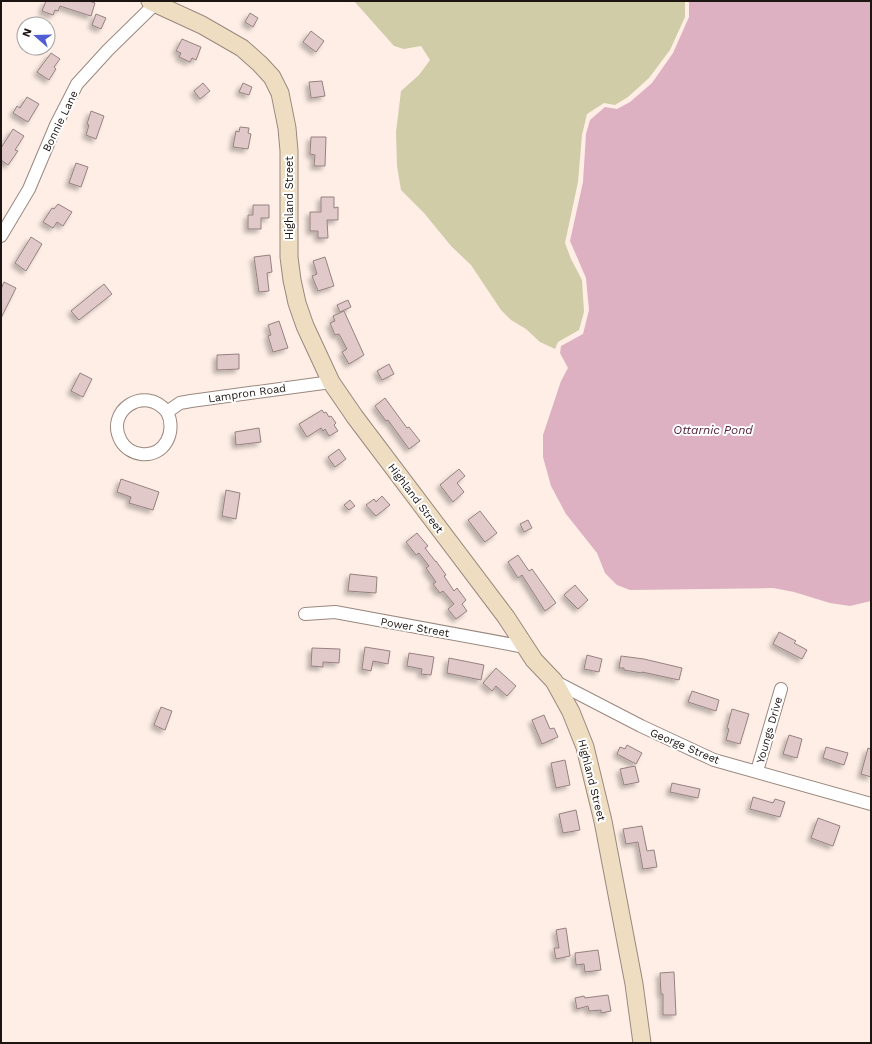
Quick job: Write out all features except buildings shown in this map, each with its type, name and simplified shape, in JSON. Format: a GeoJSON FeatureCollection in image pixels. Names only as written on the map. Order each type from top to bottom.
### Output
{"type":"FeatureCollection","features":[{"type":"Feature","properties":{"kind":"street","name":"Bonnie Lane"},"geometry":{"type":"LineString","coordinates":[[1,236],[29,189],[56,125],[77,84],[153,2]]}},
{"type":"Feature","properties":{"kind":"street","name":"Highland Street"},"geometry":{"type":"LineString","coordinates":[[153,2],[202,25],[242,48],[272,77],[280,93],[287,128],[289,242],[292,280],[297,303],[305,326],[331,382],[355,417],[506,617],[534,660],[554,681],[571,712],[586,747],[603,821],[634,984],[642,1043]]}},
{"type":"Feature","properties":{"kind":"street","name":"Lampron Road"},"geometry":{"type":"LineString","coordinates":[[166,412],[180,403],[191,400],[331,382]]}},
{"type":"Feature","properties":{"kind":"street"},"geometry":{"type":"LineString","coordinates":[[140,400],[148,400],[158,404],[166,412],[170,420],[171,433],[167,442],[161,448],[150,454],[141,454],[129,450],[123,444],[119,436],[118,424],[120,415],[128,405],[140,400]]}},
{"type":"Feature","properties":{"kind":"street","name":"Power Street"},"geometry":{"type":"LineString","coordinates":[[305,614],[335,612],[525,647]]}},
{"type":"Feature","properties":{"kind":"street","name":"George Street"},"geometry":{"type":"LineString","coordinates":[[554,681],[641,726],[714,760],[871,804]]}},
{"type":"Feature","properties":{"kind":"street","name":"Youngs Drive"},"geometry":{"type":"LineString","coordinates":[[757,771],[780,689]]}},
{"type":"Feature","properties":{"kind":"shaded area"},"geometry":{"type":"Polygon","coordinates":[[[354,1],[685,1],[685,17],[670,50],[649,78],[628,97],[615,105],[604,103],[587,114],[582,135],[578,182],[565,243],[571,259],[582,280],[584,312],[579,330],[558,342],[555,349],[540,342],[526,329],[511,320],[501,310],[471,265],[451,246],[424,213],[401,190],[397,166],[396,132],[401,91],[419,75],[430,60],[421,46],[404,49],[394,46],[354,1]]]}},
{"type":"Feature","properties":{"kind":"water","name":"Ottarnic Pond"},"geometry":{"type":"Polygon","coordinates":[[[689,1],[871,1],[871,601],[850,606],[830,603],[794,592],[773,588],[630,590],[617,585],[605,573],[597,553],[566,514],[551,486],[543,457],[543,435],[561,381],[568,368],[560,353],[561,346],[583,334],[589,310],[586,278],[570,241],[583,182],[586,134],[590,120],[605,107],[617,109],[630,102],[652,83],[673,53],[689,17],[689,1]]]}}]}
